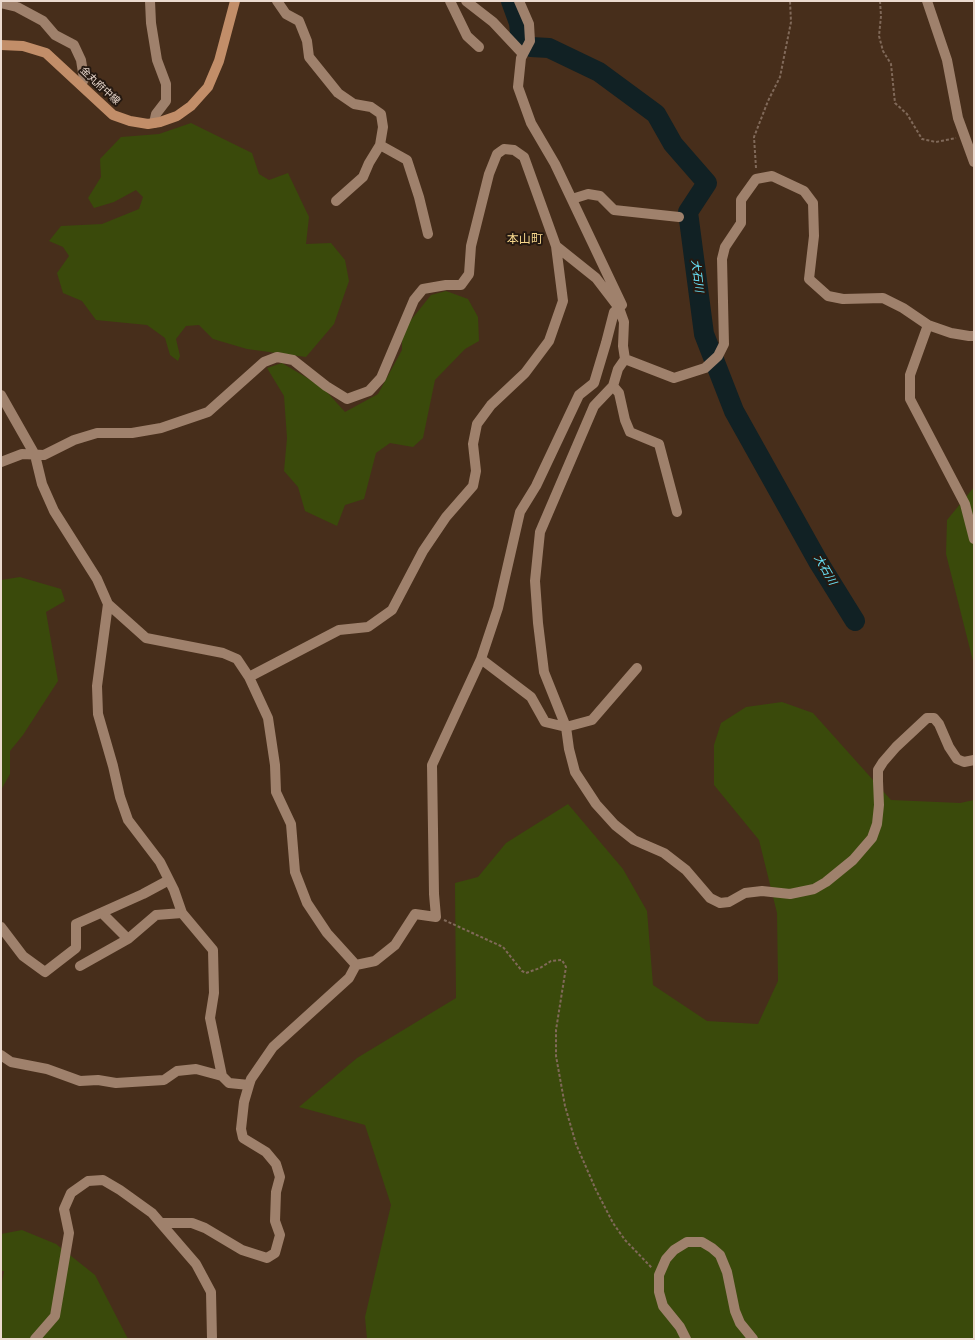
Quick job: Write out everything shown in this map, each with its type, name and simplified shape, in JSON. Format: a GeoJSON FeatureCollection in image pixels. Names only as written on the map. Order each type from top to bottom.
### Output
{"type":"FeatureCollection","features":[{"type":"Feature","properties":{"kind":"main road","name":"金丸府中線"},"geometry":{"type":"LineString","coordinates":[[1,46],[23,46],[46,53],[112,115],[130,121],[148,124],[160,122],[177,116],[191,106],[208,87],[219,61],[235,1]]}},
{"type":"Feature","properties":{"kind":"street"},"geometry":{"type":"LineString","coordinates":[[150,1],[150,23],[157,60],[166,84],[166,101],[156,114],[154,123]]}},
{"type":"Feature","properties":{"kind":"street"},"geometry":{"type":"LineString","coordinates":[[276,1],[286,14],[298,21],[307,41],[309,57],[338,93],[354,104],[372,107],[381,114],[383,127],[380,145],[369,163],[364,177],[336,201]]}},
{"type":"Feature","properties":{"kind":"street"},"geometry":{"type":"LineString","coordinates":[[450,1],[467,36],[479,47]]}},
{"type":"Feature","properties":{"kind":"street"},"geometry":{"type":"LineString","coordinates":[[466,1],[493,22],[523,54]]}},
{"type":"Feature","properties":{"kind":"street"},"geometry":{"type":"LineString","coordinates":[[161,1223],[192,1223],[205,1228],[242,1250],[266,1258],[275,1253],[280,1236],[275,1221],[276,1192],[280,1177],[276,1164],[266,1152],[243,1138],[241,1129],[244,1102],[251,1079],[273,1047],[349,978],[356,965],[375,961],[395,945],[415,914],[436,917],[434,894],[432,765],[481,659],[498,608],[520,512],[536,486],[578,395],[594,383],[614,312],[622,305],[555,164],[531,124],[518,87],[521,58],[530,41],[528,24],[519,1]]}},
{"type":"Feature","properties":{"kind":"street"},"geometry":{"type":"LineString","coordinates":[[927,1],[947,60],[958,118],[974,162]]}},
{"type":"Feature","properties":{"kind":"street"},"geometry":{"type":"LineString","coordinates":[[1,3],[17,7],[43,21],[55,35],[74,45],[81,60],[84,79],[81,85]]}},
{"type":"Feature","properties":{"kind":"street"},"geometry":{"type":"LineString","coordinates":[[380,145],[407,160],[419,197],[428,234]]}},
{"type":"Feature","properties":{"kind":"street"},"geometry":{"type":"LineString","coordinates":[[1,462],[22,454],[44,455],[74,440],[97,433],[132,433],[160,428],[208,412],[264,362],[276,357],[293,360],[326,386],[347,399],[369,392],[381,378],[414,300],[423,289],[461,285],[469,274],[470,246],[489,174],[497,154],[504,149],[514,150],[524,157],[556,246],[562,301],[548,341],[525,373],[492,405],[478,424],[473,444],[476,470],[472,486],[446,517],[422,551],[392,610],[368,628],[340,630],[249,677]]}},
{"type":"Feature","properties":{"kind":"street"},"geometry":{"type":"LineString","coordinates":[[625,359],[674,378],[705,368],[718,356],[724,344],[722,260],[725,247],[741,223],[741,200],[756,179],[772,176],[804,191],[813,204],[814,236],[809,279],[828,296],[843,299],[883,298],[903,308],[928,325],[952,333],[974,336]]}},
{"type":"Feature","properties":{"kind":"street"},"geometry":{"type":"LineString","coordinates":[[572,199],[588,194],[600,196],[614,210],[679,217]]}},
{"type":"Feature","properties":{"kind":"street"},"geometry":{"type":"LineString","coordinates":[[556,246],[596,278],[619,308],[624,322],[623,346],[625,359],[618,369],[614,386],[594,406],[540,532],[535,581],[544,672],[566,727],[569,749],[575,772],[596,804],[615,825],[634,840],[664,853],[686,870],[710,898],[720,903],[728,902],[744,893],[762,891],[790,894],[814,889],[826,882],[853,860],[872,838],[878,824],[878,770],[896,747],[927,718],[934,718],[939,724],[949,747],[957,759],[964,762],[974,760]]}},
{"type":"Feature","properties":{"kind":"street"},"geometry":{"type":"LineString","coordinates":[[928,325],[910,375],[910,399],[965,504],[974,539]]}},
{"type":"Feature","properties":{"kind":"street"},"geometry":{"type":"LineString","coordinates":[[614,386],[619,393],[625,420],[630,432],[660,444],[677,512]]}},
{"type":"Feature","properties":{"kind":"street"},"geometry":{"type":"LineString","coordinates":[[1,396],[35,454],[42,484],[54,511],[97,579],[108,604],[146,638],[223,653],[237,659],[249,677],[268,718],[275,765],[276,792],[291,824],[295,872],[307,902],[327,933],[356,965]]}},
{"type":"Feature","properties":{"kind":"street"},"geometry":{"type":"LineString","coordinates":[[108,604],[97,686],[98,714],[120,797],[128,820],[160,862],[174,890],[182,913],[213,950],[214,993],[210,1018],[222,1076]]}},
{"type":"Feature","properties":{"kind":"street"},"geometry":{"type":"LineString","coordinates":[[481,659],[531,697],[545,722],[566,727],[592,720],[637,668]]}},
{"type":"Feature","properties":{"kind":"street"},"geometry":{"type":"LineString","coordinates":[[1,926],[23,956],[45,972],[76,948],[76,924],[143,894],[169,880]]}},
{"type":"Feature","properties":{"kind":"street"},"geometry":{"type":"LineString","coordinates":[[102,913],[128,939]]}},
{"type":"Feature","properties":{"kind":"street"},"geometry":{"type":"LineString","coordinates":[[80,966],[128,939],[156,915],[182,913]]}},
{"type":"Feature","properties":{"kind":"street"},"geometry":{"type":"LineString","coordinates":[[1,1055],[11,1062],[47,1069],[80,1080],[98,1080],[116,1083],[164,1080],[177,1071],[196,1069],[222,1076],[229,1083],[249,1085]]}},
{"type":"Feature","properties":{"kind":"street"},"geometry":{"type":"LineString","coordinates":[[35,1339],[55,1316],[69,1234],[64,1209],[71,1193],[88,1181],[103,1180],[120,1190],[152,1213],[196,1264],[211,1292],[212,1339]]}},
{"type":"Feature","properties":{"kind":"street"},"geometry":{"type":"LineString","coordinates":[[686,1339],[680,1327],[663,1306],[659,1292],[658,1275],[666,1259],[674,1250],[687,1242],[702,1242],[720,1255],[727,1272],[735,1311],[740,1323],[753,1339]]}},
{"type":"Feature","properties":{"kind":"path"},"geometry":{"type":"LineString","coordinates":[[756,179],[754,137],[768,101],[780,77],[791,22],[790,1]]}},
{"type":"Feature","properties":{"kind":"path"},"geometry":{"type":"LineString","coordinates":[[880,1],[881,16],[879,36],[883,51],[891,64],[895,103],[907,114],[922,139],[936,142],[965,136]]}},
{"type":"Feature","properties":{"kind":"path"},"geometry":{"type":"LineString","coordinates":[[436,917],[503,948],[522,971],[526,973],[540,968],[552,961],[562,960],[564,963],[566,967],[556,1030],[556,1056],[565,1106],[576,1144],[596,1190],[625,1240],[658,1275]]}},
{"type":"Feature","properties":{"kind":"green space"},"geometry":{"type":"Polygon","coordinates":[[[191,123],[252,153],[259,174],[269,180],[288,173],[309,217],[306,244],[331,243],[345,260],[349,281],[334,324],[306,357],[247,349],[213,339],[199,325],[186,326],[176,339],[180,356],[178,361],[170,355],[165,338],[147,325],[96,320],[82,301],[63,293],[57,273],[69,256],[63,247],[49,241],[61,226],[102,224],[139,209],[143,197],[136,190],[114,202],[94,208],[88,198],[101,177],[100,159],[121,137],[159,134],[191,123]]]}},
{"type":"Feature","properties":{"kind":"green space"},"geometry":{"type":"Polygon","coordinates":[[[446,291],[468,299],[478,317],[479,341],[465,349],[435,380],[423,438],[413,447],[390,443],[376,453],[364,499],[345,505],[337,526],[305,511],[298,487],[284,471],[287,438],[284,396],[267,368],[282,363],[327,392],[345,412],[378,394],[402,350],[402,329],[431,295],[446,291]]]}},
{"type":"Feature","properties":{"kind":"green space"},"geometry":{"type":"Polygon","coordinates":[[[974,487],[974,665],[946,554],[947,520],[974,487]]]}},
{"type":"Feature","properties":{"kind":"green space"},"geometry":{"type":"Polygon","coordinates":[[[20,577],[61,589],[65,601],[46,612],[58,681],[23,735],[10,751],[10,774],[1,790],[1,580],[20,577]]]}},
{"type":"Feature","properties":{"kind":"green space"},"geometry":{"type":"Polygon","coordinates":[[[782,702],[813,713],[891,800],[960,803],[974,800],[974,1339],[367,1339],[365,1317],[391,1205],[365,1125],[299,1107],[357,1058],[456,998],[455,883],[478,877],[506,843],[568,804],[623,869],[647,911],[653,985],[707,1021],[758,1024],[778,981],[777,913],[759,840],[714,785],[714,745],[721,723],[746,707],[782,702]]]}},
{"type":"Feature","properties":{"kind":"green space"},"geometry":{"type":"Polygon","coordinates":[[[22,1230],[56,1244],[95,1275],[128,1339],[1,1339],[1,1287],[4,1271],[1,1271],[1,1234],[22,1230]]]}},
{"type":"Feature","properties":{"kind":"waterway","name":"大石川"},"geometry":{"type":"LineString","coordinates":[[511,1],[519,23],[521,43],[531,47],[549,48],[599,72],[656,114],[673,144],[707,183],[688,212],[704,334],[734,411],[819,563],[855,621]]}},
{"type":"Feature","properties":{"kind":"district","name":"本山町"},"geometry":{"type":"Point","coordinates":[525,240]}}]}
